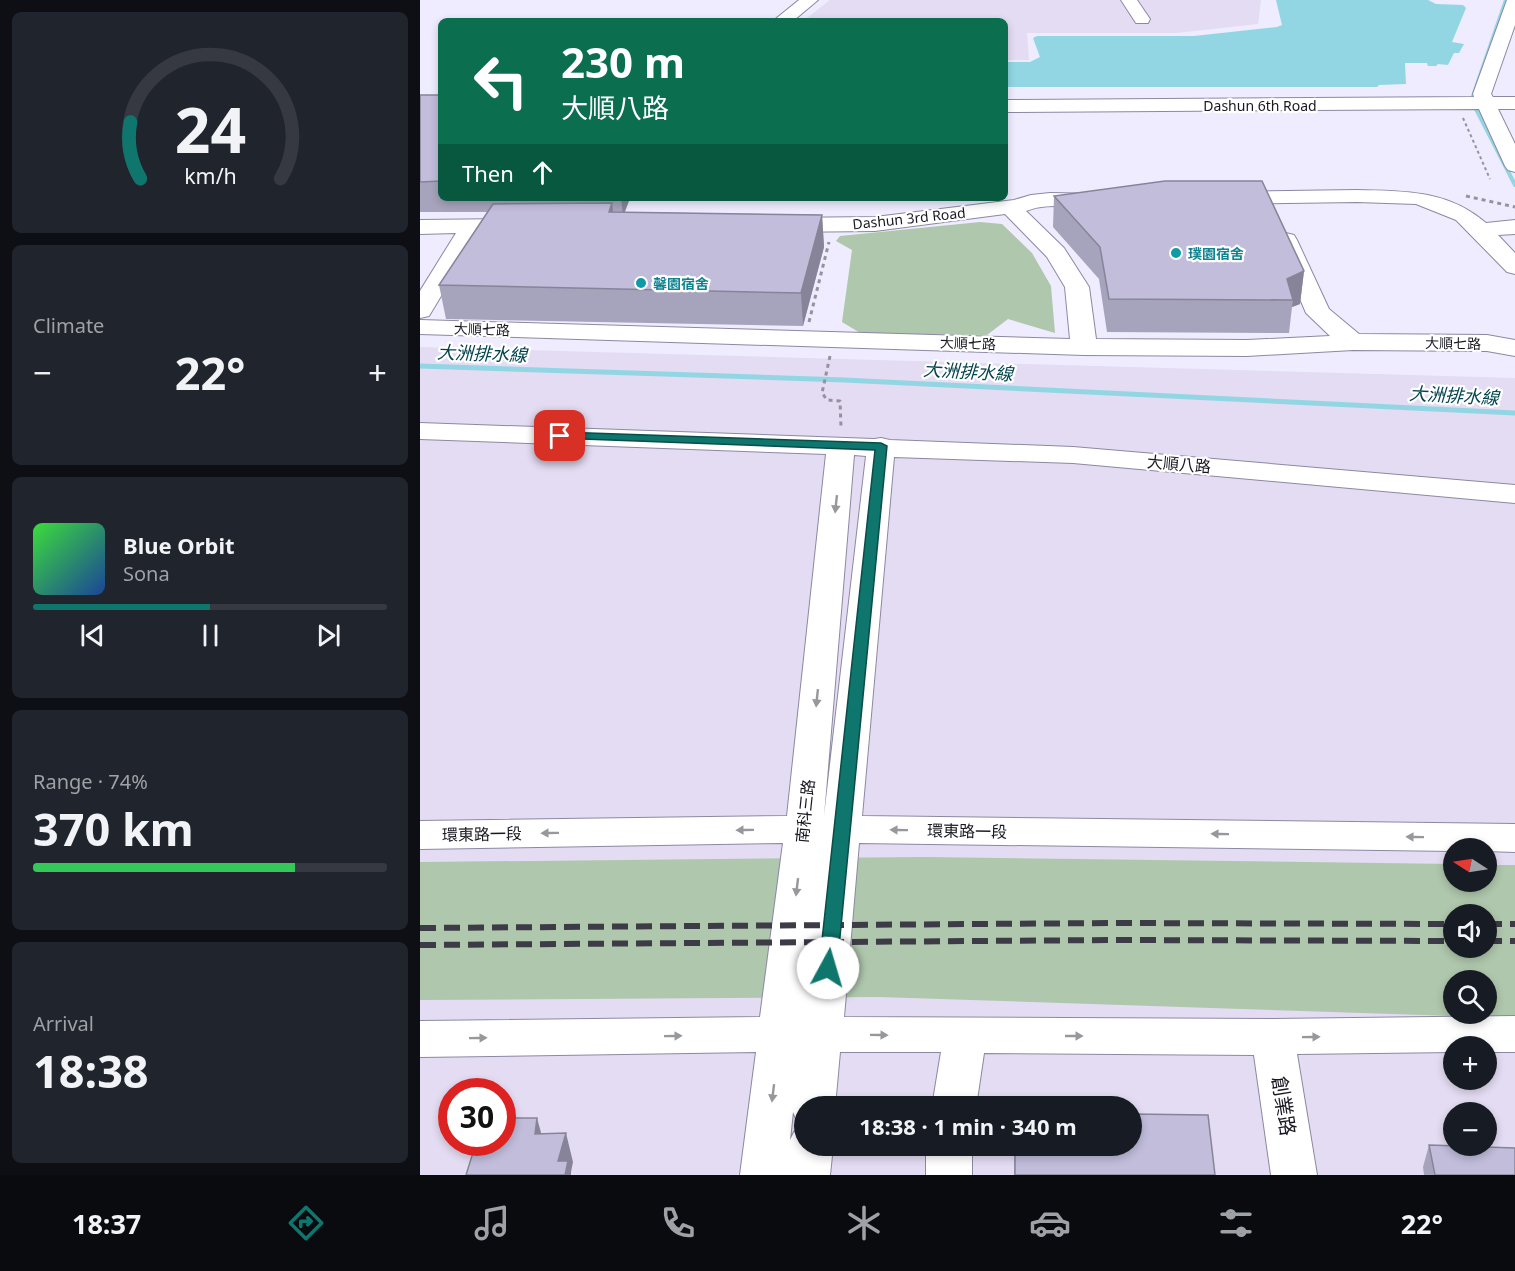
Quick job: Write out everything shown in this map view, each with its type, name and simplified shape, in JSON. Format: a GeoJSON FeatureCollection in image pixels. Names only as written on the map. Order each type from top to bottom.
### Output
{"type":"FeatureCollection","features":[{"type":"Feature","properties":{"kind":"street"},"geometry":{"type":"LineString","coordinates":[[786,18],[810,0]]}},
{"type":"Feature","properties":{"kind":"street"},"geometry":{"type":"LineString","coordinates":[[1129,0],[1143,19]]}},
{"type":"Feature","properties":{"kind":"street"},"geometry":{"type":"LineString","coordinates":[[1515,1],[1482,94],[1515,166]]}},
{"type":"Feature","properties":{"kind":"street"},"geometry":{"type":"LineString","coordinates":[[1008,92],[1391,89],[1395,104]]}},
{"type":"Feature","properties":{"kind":"street","name":"Dashun 6th Road"},"geometry":{"type":"LineString","coordinates":[[1008,106],[1515,103]]}},
{"type":"Feature","properties":{"kind":"street"},"geometry":{"type":"LineString","coordinates":[[1210,198],[1380,196],[1419,198],[1464,215],[1515,267]]}},
{"type":"Feature","properties":{"kind":"street"},"geometry":{"type":"LineString","coordinates":[[1267,198],[1318,313],[1353,342]]}},
{"type":"Feature","properties":{"kind":"street","name":"Dashun 3rd Road"},"geometry":{"type":"LineString","coordinates":[[762,225],[875,224],[1010,207],[1050,199],[1118,199]]}},
{"type":"Feature","properties":{"kind":"street"},"geometry":{"type":"LineString","coordinates":[[1010,207],[1056,253],[1077,287],[1084,347]]}},
{"type":"Feature","properties":{"kind":"street"},"geometry":{"type":"LineString","coordinates":[[420,311],[471,226]]}},
{"type":"Feature","properties":{"kind":"street"},"geometry":{"type":"LineString","coordinates":[[420,227],[541,226]]}},
{"type":"Feature","properties":{"kind":"street"},"geometry":{"type":"LineString","coordinates":[[1481,230],[1515,227]]}},
{"type":"Feature","properties":{"kind":"street","name":"大順七路"},"geometry":{"type":"LineString","coordinates":[[420,327],[1084,347],[1247,348],[1353,342],[1487,343],[1515,348]]}},
{"type":"Feature","properties":{"kind":"street","name":"大順八路"},"geometry":{"type":"LineString","coordinates":[[420,431],[881,446],[1073,455],[1515,494]]}},
{"type":"Feature","properties":{"kind":"street","name":"南科三路"},"geometry":{"type":"LineString","coordinates":[[811,1096],[800,1035],[804,829],[841,446]]}},
{"type":"Feature","properties":{"kind":"street","name":"南科三路"},"geometry":{"type":"LineString","coordinates":[[763,1175],[800,1035],[843,829],[881,446]]}},
{"type":"Feature","properties":{"kind":"street","name":"環東路一段"},"geometry":{"type":"LineString","coordinates":[[420,835],[843,829],[1515,838]]}},
{"type":"Feature","properties":{"kind":"street"},"geometry":{"type":"LineString","coordinates":[[420,1039],[800,1035],[1273,1037],[1515,1034]]}},
{"type":"Feature","properties":{"kind":"street"},"geometry":{"type":"LineString","coordinates":[[956,1096],[965,1036]]}},
{"type":"Feature","properties":{"kind":"street","name":"創業路"},"geometry":{"type":"LineString","coordinates":[[1273,1037],[1294,1175]]}},
{"type":"Feature","properties":{"kind":"street"},"geometry":{"type":"LineString","coordinates":[[807,1175],[809,1156]]}},
{"type":"Feature","properties":{"kind":"street"},"geometry":{"type":"LineString","coordinates":[[949,1156],[949,1175]]}},
{"type":"Feature","properties":{"kind":"path"},"geometry":{"type":"LineString","coordinates":[[1457,104],[1490,179]]}},
{"type":"Feature","properties":{"kind":"path"},"geometry":{"type":"LineString","coordinates":[[805,338],[833,224]]}},
{"type":"Feature","properties":{"kind":"path"},"geometry":{"type":"LineString","coordinates":[[832,347],[822,393],[827,400],[840,401],[841,446]]}},
{"type":"Feature","properties":{"kind":"shaded area"},"geometry":{"type":"Polygon","coordinates":[[[830,0],[1261,0],[1258,24],[1176,33],[1027,33],[1029,60],[1008,60],[1008,18],[807,18],[830,0]]]}},
{"type":"Feature","properties":{"kind":"shaded area"},"geometry":{"type":"Polygon","coordinates":[[[420,347],[1515,378],[1515,1175],[420,1175],[420,347]]]}},
{"type":"Feature","properties":{"kind":"green space"},"geometry":{"type":"Polygon","coordinates":[[[980,222],[1002,224],[1032,253],[1051,286],[1055,333],[1008,319],[987,335],[862,334],[842,322],[852,250],[836,241],[840,236],[980,222]]]}},
{"type":"Feature","properties":{"kind":"green space"},"geometry":{"type":"Polygon","coordinates":[[[924,857],[1443,864],[1443,892],[1497,892],[1497,865],[1515,865],[1515,1018],[1497,1017],[1497,970],[1443,970],[1443,1016],[879,997],[420,1000],[420,862],[924,857]]]}},
{"type":"Feature","properties":{"kind":"water"},"geometry":{"type":"Polygon","coordinates":[[[1276,0],[1428,0],[1436,4],[1463,5],[1466,8],[1452,42],[1464,44],[1459,53],[1454,53],[1448,65],[1428,66],[1427,63],[1405,63],[1406,84],[1377,87],[1008,87],[1008,62],[1030,62],[1040,57],[1033,38],[1037,36],[1194,36],[1282,25],[1276,0]]]}},
{"type":"Feature","properties":{"kind":"building"},"geometry":{"type":"Polygon","coordinates":[[[420,95],[438,95],[438,181],[420,182],[420,95]]]}},
{"type":"Feature","properties":{"kind":"building","name":"璞園宿舍"},"geometry":{"type":"Polygon","coordinates":[[[1165,181],[1262,181],[1304,271],[1287,279],[1293,300],[1109,299],[1100,247],[1054,196],[1165,181]]]}},
{"type":"Feature","properties":{"kind":"building"},"geometry":{"type":"Polygon","coordinates":[[[612,203],[609,212],[822,215],[801,293],[439,285],[493,204],[612,203]]]}},
{"type":"Feature","properties":{"kind":"building"},"geometry":{"type":"Polygon","coordinates":[[[1142,1114],[1208,1115],[1215,1175],[1015,1175],[1015,1156],[1142,1156],[1142,1114]]]}},
{"type":"Feature","properties":{"kind":"building"},"geometry":{"type":"Polygon","coordinates":[[[516,1118],[537,1118],[535,1134],[566,1133],[558,1161],[568,1161],[565,1175],[466,1175],[472,1156],[516,1156],[516,1118]]]}},
{"type":"Feature","properties":{"kind":"building"},"geometry":{"type":"Polygon","coordinates":[[[1429,1145],[1443,1145],[1443,1156],[1497,1156],[1497,1147],[1515,1148],[1515,1175],[1435,1175],[1429,1145]]]}},
{"type":"Feature","properties":{"kind":"waterway"},"geometry":{"type":"LineString","coordinates":[[1472,99],[1506,0]]}},
{"type":"Feature","properties":{"kind":"waterway"},"geometry":{"type":"LineString","coordinates":[[1476,109],[1515,185]]}},
{"type":"Feature","properties":{"kind":"waterway","name":"大洲排水線"},"geometry":{"type":"LineString","coordinates":[[420,366],[844,380],[1515,413]]}},
{"type":"Feature","properties":{"kind":"railway"},"geometry":{"type":"LineString","coordinates":[[420,928],[1116,923],[1443,924]]}},
{"type":"Feature","properties":{"kind":"railway"},"geometry":{"type":"LineString","coordinates":[[1497,924],[1515,924]]}},
{"type":"Feature","properties":{"kind":"railway"},"geometry":{"type":"LineString","coordinates":[[420,945],[1118,940],[1443,941]]}},
{"type":"Feature","properties":{"kind":"railway"},"geometry":{"type":"LineString","coordinates":[[1497,941],[1515,941]]}},
{"type":"Feature","properties":{"kind":"place","name":"璞園宿舍"},"geometry":{"type":"Point","coordinates":[1176,253]}},
{"type":"Feature","properties":{"kind":"place","name":"馨園宿舍"},"geometry":{"type":"Point","coordinates":[641,283]}},
{"type":"Feature","properties":{"kind":"route"},"geometry":{"type":"LineString","coordinates":[[560,436],[881,446],[828,968]]}}]}
